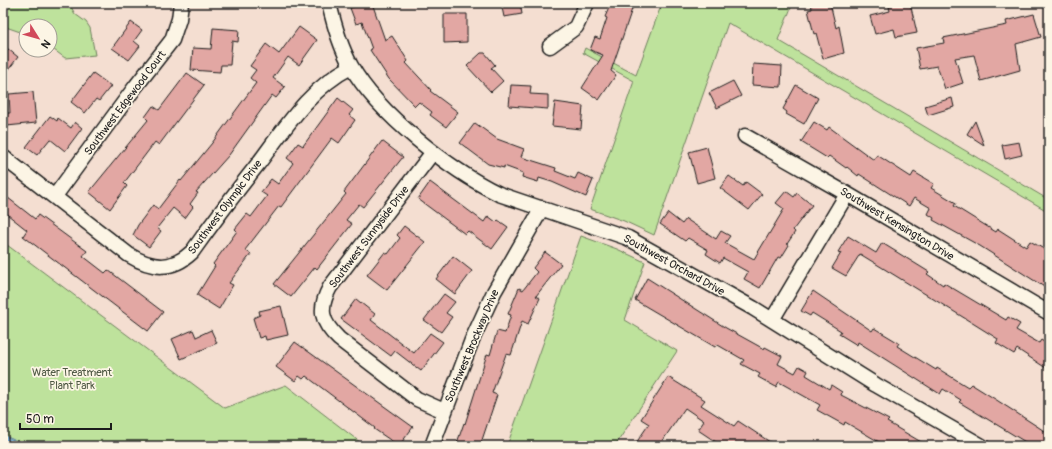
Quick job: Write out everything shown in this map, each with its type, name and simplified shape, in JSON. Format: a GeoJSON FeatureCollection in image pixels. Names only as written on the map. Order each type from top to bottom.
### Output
{"type":"FeatureCollection","features":[{"type":"Feature","properties":{"kind":"street","name":"Southwest Edgewood Court"},"geometry":{"type":"LineString","coordinates":[[55,196],[172,40],[179,20],[181,3]]}},
{"type":"Feature","properties":{"kind":"street","name":"Southwest Orchard Drive"},"geometry":{"type":"LineString","coordinates":[[329,3],[341,46],[351,67],[370,94],[390,115],[433,152],[482,186],[498,194],[628,238],[772,320],[876,385],[982,446]]}},
{"type":"Feature","properties":{"kind":"street"},"geometry":{"type":"LineString","coordinates":[[550,46],[576,27],[587,3]]}},
{"type":"Feature","properties":{"kind":"street","name":"Southwest Olympic Drive"},"geometry":{"type":"LineString","coordinates":[[3,157],[129,255],[142,263],[165,267],[176,264],[192,252],[298,111],[318,88],[351,67]]}},
{"type":"Feature","properties":{"kind":"street","name":"Southwest Kensington Drive"},"geometry":{"type":"LineString","coordinates":[[745,136],[1049,313]]}},
{"type":"Feature","properties":{"kind":"street","name":"Southwest Sunnyside Drive"},"geometry":{"type":"LineString","coordinates":[[433,152],[330,287],[325,296],[323,307],[324,319],[329,330],[339,339],[417,400],[444,411]]}},
{"type":"Feature","properties":{"kind":"street"},"geometry":{"type":"LineString","coordinates":[[772,320],[847,194]]}},
{"type":"Feature","properties":{"kind":"street","name":"Southwest Brockway Drive"},"geometry":{"type":"LineString","coordinates":[[432,446],[472,340],[494,292],[542,208]]}},
{"type":"Feature","properties":{"kind":"green space"},"geometry":{"type":"Polygon","coordinates":[[[3,3],[69,3],[75,14],[86,22],[90,28],[95,55],[65,58],[58,53],[58,18],[18,18],[18,31],[3,26],[3,3]]]}},
{"type":"Feature","properties":{"kind":"green space"},"geometry":{"type":"Polygon","coordinates":[[[662,3],[793,3],[778,40],[1049,200],[1049,212],[728,23],[654,235],[624,221],[590,209],[634,81],[583,53],[585,48],[636,75],[662,3]]]}},
{"type":"Feature","properties":{"kind":"green space"},"geometry":{"type":"Polygon","coordinates":[[[581,236],[617,249],[645,262],[625,320],[677,351],[615,446],[507,446],[581,236]]]}},
{"type":"Feature","properties":{"kind":"green space","name":"Water Treatment Plant Park"},"geometry":{"type":"Polygon","coordinates":[[[3,242],[225,408],[286,385],[365,446],[3,446],[3,242]]]}},
{"type":"Feature","properties":{"kind":"water"},"geometry":{"type":"Polygon","coordinates":[[[3,435],[27,446],[3,446],[3,435]]]}},
{"type":"Feature","properties":{"kind":"building"},"geometry":{"type":"Polygon","coordinates":[[[365,3],[372,3],[385,40],[392,36],[408,61],[406,63],[431,90],[430,91],[458,112],[446,127],[430,115],[432,112],[419,102],[415,106],[389,79],[370,50],[372,49],[362,22],[356,24],[350,8],[365,3]]]}},
{"type":"Feature","properties":{"kind":"building"},"geometry":{"type":"Polygon","coordinates":[[[501,3],[520,3],[522,14],[504,17],[501,3]]]}},
{"type":"Feature","properties":{"kind":"building"},"geometry":{"type":"Polygon","coordinates":[[[611,3],[634,3],[611,71],[616,75],[599,100],[582,88],[603,55],[590,50],[595,37],[600,39],[607,18],[605,17],[611,3]]]}},
{"type":"Feature","properties":{"kind":"building"},"geometry":{"type":"Polygon","coordinates":[[[811,3],[830,3],[836,28],[839,26],[844,53],[823,59],[816,33],[814,34],[808,10],[812,9],[811,3]]]}},
{"type":"Feature","properties":{"kind":"building"},"geometry":{"type":"Polygon","coordinates":[[[892,3],[910,3],[917,33],[896,37],[894,29],[875,34],[870,16],[890,11],[889,7],[892,6],[892,3]]]}},
{"type":"Feature","properties":{"kind":"building"},"geometry":{"type":"Polygon","coordinates":[[[444,14],[467,14],[467,42],[444,43],[444,14]]]}},
{"type":"Feature","properties":{"kind":"building"},"geometry":{"type":"Polygon","coordinates":[[[1034,14],[1041,37],[1016,44],[1020,70],[981,81],[974,55],[955,58],[963,83],[945,89],[937,66],[920,69],[916,48],[944,43],[943,38],[1007,25],[1006,21],[1034,14]]]}},
{"type":"Feature","properties":{"kind":"building"},"geometry":{"type":"Polygon","coordinates":[[[131,22],[142,30],[134,41],[140,46],[129,60],[112,48],[131,22]]]}},
{"type":"Feature","properties":{"kind":"building"},"geometry":{"type":"Polygon","coordinates":[[[299,27],[317,40],[299,65],[288,57],[273,78],[285,87],[276,98],[272,95],[229,155],[196,192],[198,193],[190,204],[193,207],[185,218],[173,208],[157,228],[161,231],[149,247],[133,235],[138,225],[153,205],[158,209],[180,180],[181,181],[212,143],[256,83],[250,78],[256,70],[250,66],[266,44],[279,54],[299,27]]]}},
{"type":"Feature","properties":{"kind":"building"},"geometry":{"type":"Polygon","coordinates":[[[213,28],[239,30],[238,42],[232,41],[230,65],[221,65],[220,72],[191,70],[193,48],[211,49],[213,28]]]}},
{"type":"Feature","properties":{"kind":"building"},"geometry":{"type":"Polygon","coordinates":[[[3,45],[18,57],[3,77],[3,45]]]}},
{"type":"Feature","properties":{"kind":"building"},"geometry":{"type":"Polygon","coordinates":[[[481,53],[485,53],[495,65],[491,68],[503,81],[491,92],[467,66],[481,53]]]}},
{"type":"Feature","properties":{"kind":"building"},"geometry":{"type":"Polygon","coordinates":[[[753,64],[782,66],[781,87],[752,85],[753,64]]]}},
{"type":"Feature","properties":{"kind":"building"},"geometry":{"type":"Polygon","coordinates":[[[93,73],[111,86],[99,101],[96,99],[85,113],[71,102],[93,73]]]}},
{"type":"Feature","properties":{"kind":"building"},"geometry":{"type":"Polygon","coordinates":[[[187,73],[204,85],[159,145],[155,142],[124,183],[127,186],[110,209],[89,192],[148,120],[145,117],[153,106],[159,110],[187,73]]]}},
{"type":"Feature","properties":{"kind":"building"},"geometry":{"type":"Polygon","coordinates":[[[733,81],[741,96],[717,108],[709,93],[733,81]]]}},
{"type":"Feature","properties":{"kind":"building"},"geometry":{"type":"Polygon","coordinates":[[[511,85],[531,86],[530,94],[548,95],[548,109],[509,106],[511,85]]]}},
{"type":"Feature","properties":{"kind":"building"},"geometry":{"type":"Polygon","coordinates":[[[796,85],[818,98],[804,124],[786,114],[787,112],[783,109],[796,85]]]}},
{"type":"Feature","properties":{"kind":"building"},"geometry":{"type":"Polygon","coordinates":[[[33,92],[36,123],[7,126],[6,113],[10,113],[9,94],[33,92]]]}},
{"type":"Feature","properties":{"kind":"building"},"geometry":{"type":"Polygon","coordinates":[[[338,98],[353,110],[349,115],[355,120],[339,143],[332,138],[281,207],[279,206],[245,250],[251,254],[229,283],[233,285],[219,309],[197,295],[215,266],[213,264],[237,231],[235,229],[247,214],[251,217],[267,196],[261,192],[271,179],[278,184],[293,163],[287,158],[298,143],[303,146],[338,98]]]}},
{"type":"Feature","properties":{"kind":"building"},"geometry":{"type":"Polygon","coordinates":[[[952,98],[954,107],[928,115],[925,106],[952,98]]]}},
{"type":"Feature","properties":{"kind":"building"},"geometry":{"type":"Polygon","coordinates":[[[555,102],[583,106],[581,129],[552,126],[555,102]]]}},
{"type":"Feature","properties":{"kind":"building"},"geometry":{"type":"Polygon","coordinates":[[[50,116],[57,121],[58,118],[71,128],[75,122],[82,128],[65,151],[50,139],[37,155],[26,147],[50,116]]]}},
{"type":"Feature","properties":{"kind":"building"},"geometry":{"type":"Polygon","coordinates":[[[975,121],[984,145],[967,134],[975,121]]]}},
{"type":"Feature","properties":{"kind":"building"},"geometry":{"type":"Polygon","coordinates":[[[814,122],[827,130],[829,127],[874,160],[877,155],[911,177],[914,172],[934,184],[931,188],[956,203],[954,206],[996,232],[998,229],[1026,247],[1030,241],[1049,252],[1049,290],[980,246],[933,220],[934,218],[928,214],[931,208],[914,198],[909,206],[859,174],[858,176],[829,156],[827,158],[801,142],[814,122]]]}},
{"type":"Feature","properties":{"kind":"building"},"geometry":{"type":"Polygon","coordinates":[[[475,123],[497,139],[524,149],[521,157],[556,168],[555,171],[575,179],[578,173],[593,180],[586,197],[552,182],[539,178],[538,182],[522,177],[523,173],[504,166],[504,168],[488,164],[460,143],[475,123]]]}},
{"type":"Feature","properties":{"kind":"building"},"geometry":{"type":"Polygon","coordinates":[[[382,141],[403,157],[363,207],[359,204],[346,220],[352,224],[317,269],[315,267],[291,297],[274,284],[346,194],[344,192],[382,141]]]}},
{"type":"Feature","properties":{"kind":"building"},"geometry":{"type":"Polygon","coordinates":[[[1019,142],[1022,155],[1005,159],[1002,145],[1019,142]]]}},
{"type":"Feature","properties":{"kind":"building"},"geometry":{"type":"Polygon","coordinates":[[[707,147],[715,178],[697,183],[689,152],[707,147]]]}},
{"type":"Feature","properties":{"kind":"building"},"geometry":{"type":"Polygon","coordinates":[[[729,176],[743,186],[746,182],[762,194],[749,210],[720,188],[729,176]]]}},
{"type":"Feature","properties":{"kind":"building"},"geometry":{"type":"Polygon","coordinates":[[[430,182],[484,222],[488,216],[496,222],[498,220],[508,227],[492,249],[468,231],[465,234],[418,199],[430,182]]]}},
{"type":"Feature","properties":{"kind":"building"},"geometry":{"type":"Polygon","coordinates":[[[786,191],[794,197],[797,193],[812,205],[793,230],[795,232],[787,244],[789,245],[781,258],[778,257],[760,288],[744,279],[748,272],[723,258],[720,263],[706,254],[708,250],[688,238],[685,241],[660,224],[668,213],[682,224],[686,219],[716,239],[721,231],[730,236],[725,243],[754,259],[784,209],[776,203],[786,191]]]}},
{"type":"Feature","properties":{"kind":"building"},"geometry":{"type":"Polygon","coordinates":[[[3,194],[35,219],[38,215],[87,251],[83,256],[105,273],[108,270],[163,312],[148,331],[23,236],[27,230],[3,211],[3,194]]]}},
{"type":"Feature","properties":{"kind":"building"},"geometry":{"type":"Polygon","coordinates":[[[404,226],[425,242],[387,290],[367,275],[385,252],[388,254],[400,238],[397,235],[404,226]]]}},
{"type":"Feature","properties":{"kind":"building"},"geometry":{"type":"Polygon","coordinates":[[[848,236],[876,253],[882,243],[929,272],[927,274],[943,285],[944,283],[1006,320],[1008,317],[1020,324],[1016,330],[1039,343],[1041,340],[1049,345],[1049,370],[1017,349],[1014,354],[996,343],[998,339],[860,254],[846,276],[832,268],[841,253],[838,252],[848,236]]]}},
{"type":"Feature","properties":{"kind":"building"},"geometry":{"type":"Polygon","coordinates":[[[545,252],[561,264],[536,296],[540,298],[528,324],[522,321],[511,355],[506,354],[492,393],[497,395],[480,446],[464,446],[457,443],[464,423],[465,424],[487,354],[490,355],[497,331],[505,333],[511,315],[508,314],[519,288],[523,290],[537,272],[533,268],[545,252]]]}},
{"type":"Feature","properties":{"kind":"building"},"geometry":{"type":"Polygon","coordinates":[[[453,256],[472,271],[455,294],[436,279],[453,256]]]}},
{"type":"Feature","properties":{"kind":"building"},"geometry":{"type":"Polygon","coordinates":[[[647,278],[726,328],[764,349],[765,347],[782,356],[778,364],[795,373],[799,366],[808,371],[806,375],[829,389],[831,385],[842,392],[841,395],[889,420],[887,422],[928,446],[886,446],[845,422],[844,425],[817,410],[820,405],[779,382],[776,387],[758,377],[760,374],[741,364],[744,360],[716,344],[715,347],[635,300],[647,278]]]}},
{"type":"Feature","properties":{"kind":"building"},"geometry":{"type":"Polygon","coordinates":[[[813,291],[872,331],[874,328],[899,343],[897,346],[936,370],[937,368],[968,387],[971,384],[1049,434],[1049,446],[1032,446],[959,402],[961,400],[943,389],[940,394],[858,342],[857,345],[839,334],[841,331],[812,313],[810,316],[801,311],[813,291]]]}},
{"type":"Feature","properties":{"kind":"building"},"geometry":{"type":"Polygon","coordinates":[[[444,294],[455,302],[446,313],[452,317],[441,332],[424,320],[444,294]]]}},
{"type":"Feature","properties":{"kind":"building"},"geometry":{"type":"Polygon","coordinates":[[[356,299],[375,314],[371,320],[414,353],[430,333],[443,342],[421,371],[395,351],[391,356],[341,319],[356,299]]]}},
{"type":"Feature","properties":{"kind":"building"},"geometry":{"type":"Polygon","coordinates":[[[281,306],[288,335],[266,340],[265,336],[259,338],[253,318],[260,315],[259,311],[281,306]]]}},
{"type":"Feature","properties":{"kind":"building"},"geometry":{"type":"Polygon","coordinates":[[[193,330],[196,337],[211,330],[217,343],[181,359],[172,339],[193,330]]]}},
{"type":"Feature","properties":{"kind":"building"},"geometry":{"type":"Polygon","coordinates":[[[295,342],[413,427],[399,446],[374,429],[375,428],[306,376],[303,379],[299,376],[295,381],[276,367],[295,342]]]}},
{"type":"Feature","properties":{"kind":"building"},"geometry":{"type":"Polygon","coordinates":[[[668,377],[705,400],[701,405],[734,426],[738,421],[776,446],[722,446],[698,430],[704,421],[685,408],[659,446],[634,446],[649,424],[641,419],[668,377]]]}}]}
